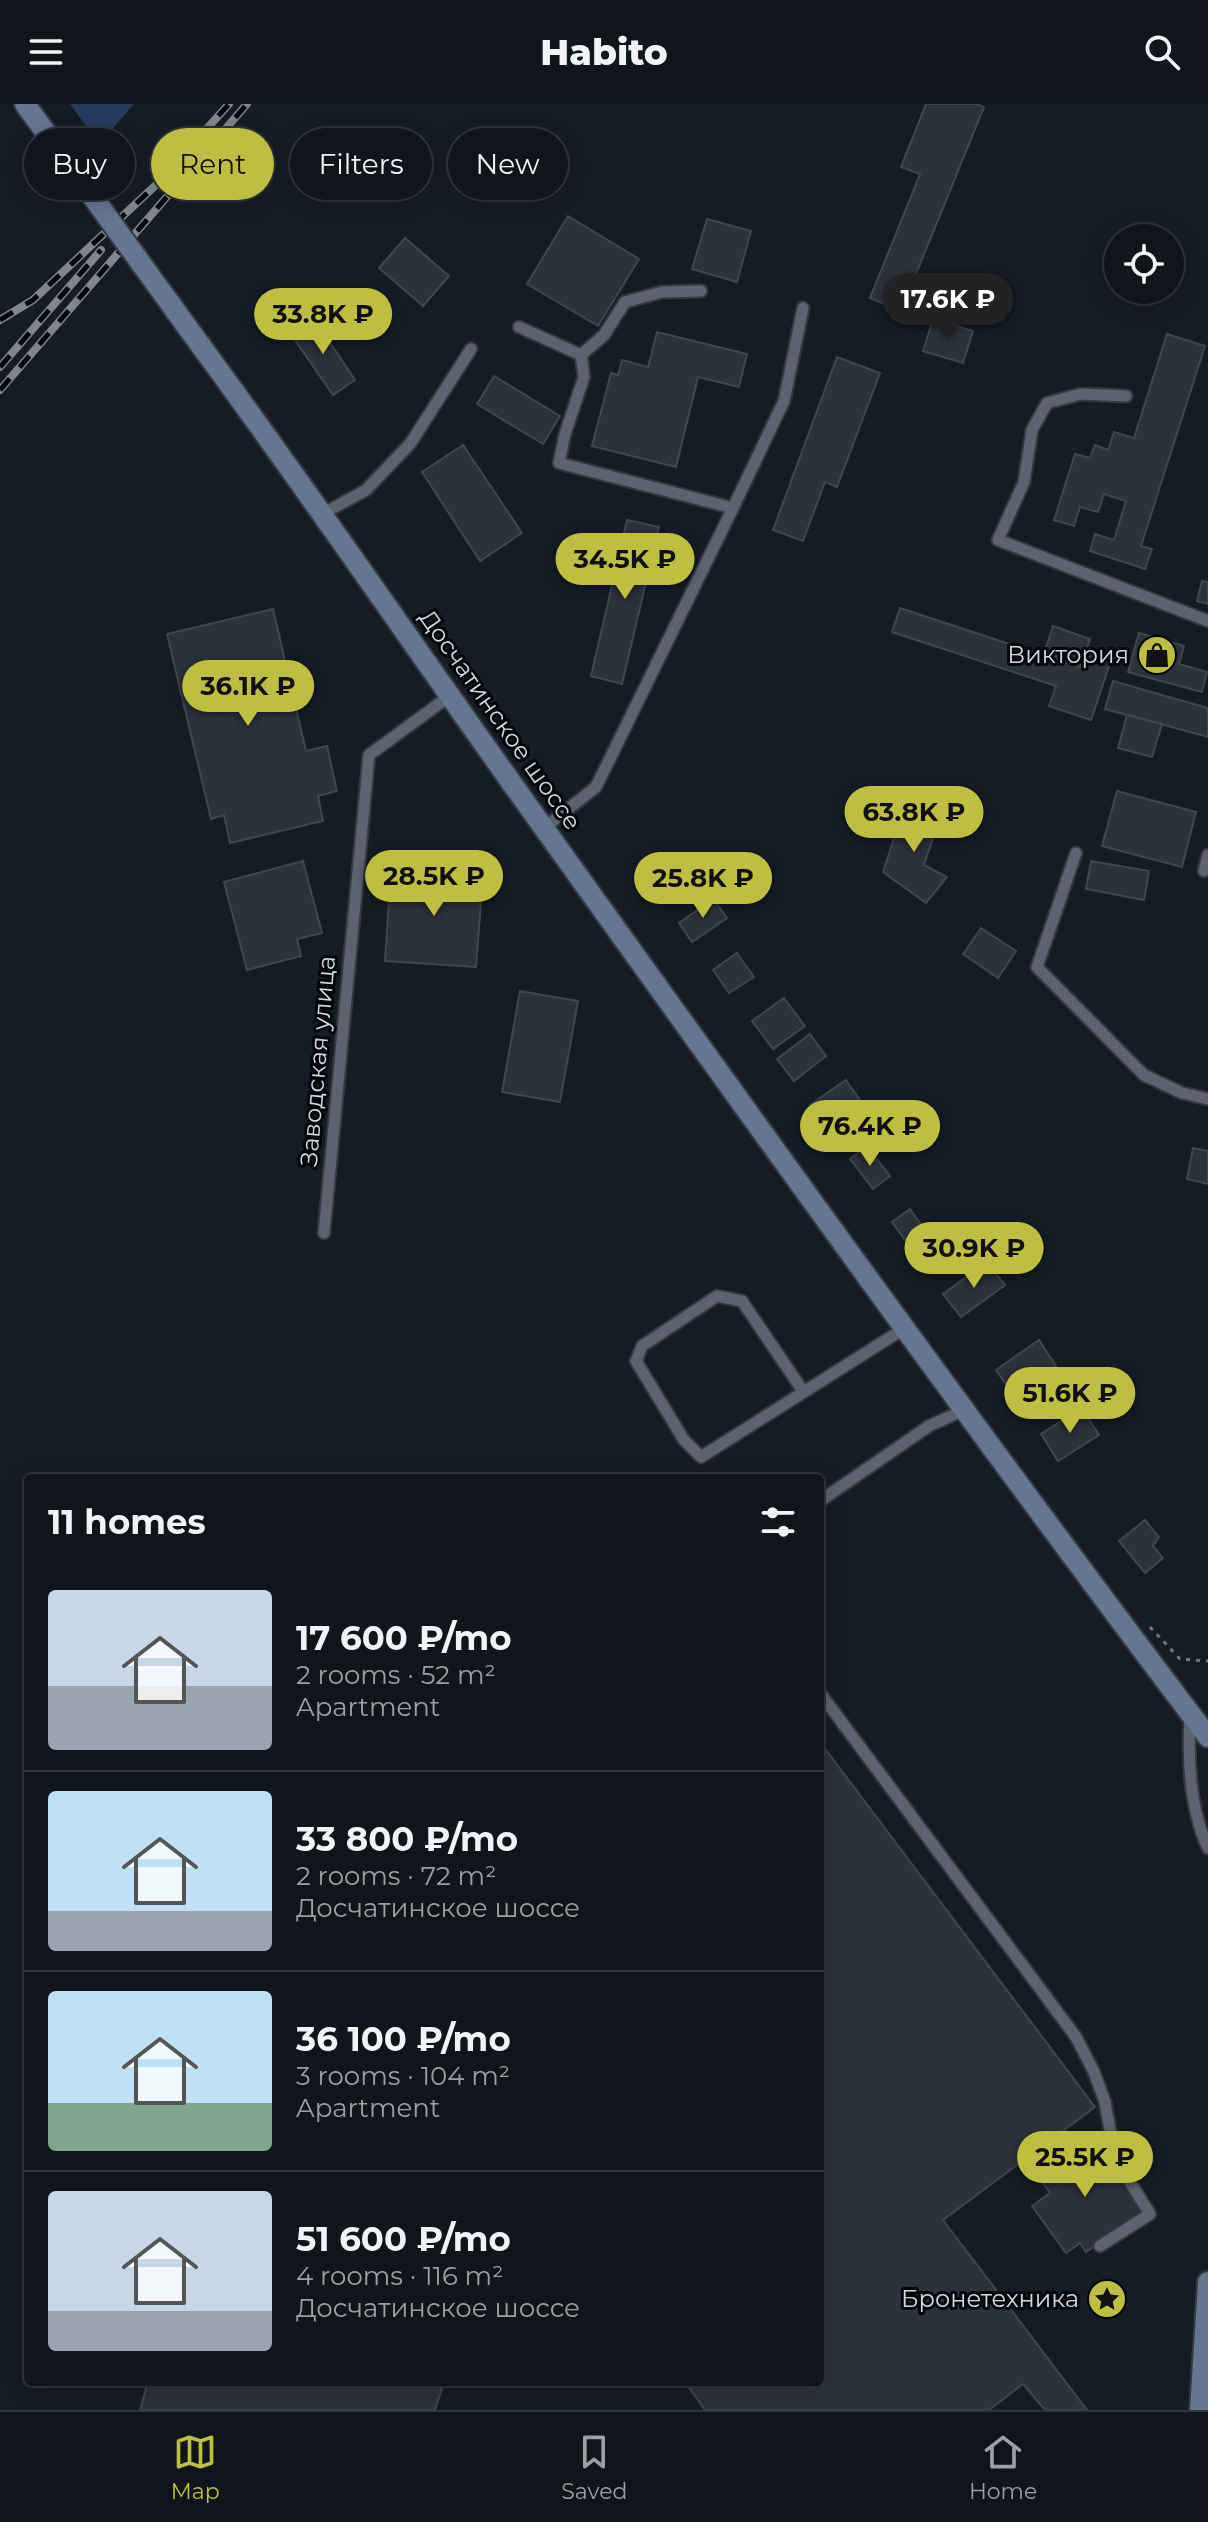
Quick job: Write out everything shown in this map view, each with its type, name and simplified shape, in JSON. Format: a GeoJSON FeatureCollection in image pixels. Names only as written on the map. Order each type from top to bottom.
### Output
{"type":"FeatureCollection","features":[{"type":"Feature","properties":{"kind":"street","name":"Досчатинское шоссе"},"geometry":{"type":"LineString","coordinates":[[25,104],[324,513],[544,828],[964,1410],[1199,1715],[1208,1737]]}},
{"type":"Feature","properties":{"kind":"street"},"geometry":{"type":"LineString","coordinates":[[1200,2410],[1208,2282]]}},
{"type":"Feature","properties":{"kind":"lane"},"geometry":{"type":"LineString","coordinates":[[581,355],[604,335],[625,302],[662,292],[701,291]]}},
{"type":"Feature","properties":{"kind":"lane"},"geometry":{"type":"LineString","coordinates":[[544,828],[596,787],[784,401],[803,308]]}},
{"type":"Feature","properties":{"kind":"lane"},"geometry":{"type":"LineString","coordinates":[[519,327],[581,355]]}},
{"type":"Feature","properties":{"kind":"lane"},"geometry":{"type":"LineString","coordinates":[[324,513],[366,490],[410,444],[471,349]]}},
{"type":"Feature","properties":{"kind":"lane"},"geometry":{"type":"LineString","coordinates":[[581,355],[584,377],[559,463],[733,508]]}},
{"type":"Feature","properties":{"kind":"lane"},"geometry":{"type":"LineString","coordinates":[[1126,396],[1081,394],[1047,403],[1032,430],[1024,482],[998,540],[1208,621]]}},
{"type":"Feature","properties":{"kind":"lane","name":"Заводская улица"},"geometry":{"type":"LineString","coordinates":[[324,1233],[369,755],[451,695]]}},
{"type":"Feature","properties":{"kind":"lane"},"geometry":{"type":"LineString","coordinates":[[1076,853],[1037,967],[1144,1075],[1182,1093],[1208,1099]]}},
{"type":"Feature","properties":{"kind":"lane"},"geometry":{"type":"LineString","coordinates":[[1204,871],[1208,855]]}},
{"type":"Feature","properties":{"kind":"lane"},"geometry":{"type":"LineString","coordinates":[[803,1391],[742,1301],[717,1296],[642,1346],[636,1361],[684,1440],[701,1457],[905,1328]]}},
{"type":"Feature","properties":{"kind":"lane"},"geometry":{"type":"LineString","coordinates":[[824,1498],[929,1426],[964,1410]]}},
{"type":"Feature","properties":{"kind":"lane"},"geometry":{"type":"LineString","coordinates":[[824,1699],[1076,2037],[1094,2072],[1126,2176],[1150,2214],[1100,2246]]}},
{"type":"Feature","properties":{"kind":"lane"},"geometry":{"type":"LineString","coordinates":[[1199,1715],[1188,1757],[1201,1834],[1208,1848]]}},
{"type":"Feature","properties":{"kind":"path"},"geometry":{"type":"LineString","coordinates":[[1163,1638],[1180,1659],[1208,1661]]}},
{"type":"Feature","properties":{"kind":"shaded area"},"geometry":{"type":"Polygon","coordinates":[[[70,104],[134,104],[113,128],[87,128],[70,104]]]}},
{"type":"Feature","properties":{"kind":"building"},"geometry":{"type":"Polygon","coordinates":[[[926,104],[976,104],[984,107],[901,311],[870,298],[920,174],[901,167],[926,104]]]}},
{"type":"Feature","properties":{"kind":"building"},"geometry":{"type":"Polygon","coordinates":[[[568,216],[639,259],[598,326],[527,284],[568,216]]]}},
{"type":"Feature","properties":{"kind":"building"},"geometry":{"type":"Polygon","coordinates":[[[707,219],[751,231],[737,282],[692,269],[707,219]]]}},
{"type":"Feature","properties":{"kind":"building"},"geometry":{"type":"Polygon","coordinates":[[[405,238],[449,276],[423,306],[379,268],[405,238]]]}},
{"type":"Feature","properties":{"kind":"building"},"geometry":{"type":"Polygon","coordinates":[[[313,317],[355,380],[333,395],[290,333],[313,317]]]}},
{"type":"Feature","properties":{"kind":"building"},"geometry":{"type":"Polygon","coordinates":[[[933,319],[973,331],[963,363],[923,351],[933,319]]]}},
{"type":"Feature","properties":{"kind":"building"},"geometry":{"type":"Polygon","coordinates":[[[657,332],[747,354],[739,387],[698,377],[676,467],[592,446],[611,373],[618,375],[622,360],[648,367],[657,332]]]}},
{"type":"Feature","properties":{"kind":"building"},"geometry":{"type":"Polygon","coordinates":[[[1167,334],[1205,346],[1141,546],[1152,549],[1145,569],[1090,551],[1095,534],[1114,540],[1126,501],[1104,494],[1098,512],[1080,507],[1074,526],[1054,520],[1075,454],[1090,458],[1095,445],[1108,450],[1114,432],[1134,438],[1167,334]]]}},
{"type":"Feature","properties":{"kind":"building"},"geometry":{"type":"Polygon","coordinates":[[[837,357],[880,373],[837,487],[825,482],[803,541],[773,530],[837,357]]]}},
{"type":"Feature","properties":{"kind":"building"},"geometry":{"type":"Polygon","coordinates":[[[494,376],[560,416],[543,444],[477,404],[494,376]]]}},
{"type":"Feature","properties":{"kind":"building"},"geometry":{"type":"Polygon","coordinates":[[[463,445],[522,533],[480,561],[422,472],[463,445]]]}},
{"type":"Feature","properties":{"kind":"building"},"geometry":{"type":"Polygon","coordinates":[[[627,520],[659,527],[622,684],[591,676],[627,520]]]}},
{"type":"Feature","properties":{"kind":"building"},"geometry":{"type":"Polygon","coordinates":[[[1202,581],[1208,582],[1208,604],[1197,601],[1202,581]]]}},
{"type":"Feature","properties":{"kind":"building"},"geometry":{"type":"Polygon","coordinates":[[[900,608],[1082,668],[1088,652],[1111,660],[1091,720],[1049,706],[1056,686],[892,632],[900,608]]]}},
{"type":"Feature","properties":{"kind":"building"},"geometry":{"type":"Polygon","coordinates":[[[273,609],[306,751],[327,746],[337,791],[318,796],[323,821],[230,843],[224,815],[211,819],[167,634],[273,609]]]}},
{"type":"Feature","properties":{"kind":"building"},"geometry":{"type":"Polygon","coordinates":[[[1053,626],[1090,639],[1081,666],[1044,653],[1053,626]]]}},
{"type":"Feature","properties":{"kind":"building","name":"Виктория"},"geometry":{"type":"Polygon","coordinates":[[[1139,633],[1184,646],[1179,664],[1207,672],[1202,692],[1128,672],[1139,633]]]}},
{"type":"Feature","properties":{"kind":"building"},"geometry":{"type":"Polygon","coordinates":[[[1113,681],[1208,708],[1208,737],[1105,709],[1113,681]]]}},
{"type":"Feature","properties":{"kind":"building"},"geometry":{"type":"Polygon","coordinates":[[[1127,715],[1162,724],[1152,757],[1118,748],[1127,715]]]}},
{"type":"Feature","properties":{"kind":"building"},"geometry":{"type":"Polygon","coordinates":[[[1117,791],[1196,812],[1182,867],[1102,846],[1117,791]]]}},
{"type":"Feature","properties":{"kind":"building"},"geometry":{"type":"Polygon","coordinates":[[[905,805],[940,817],[924,865],[947,877],[926,903],[883,872],[905,805]]]}},
{"type":"Feature","properties":{"kind":"building"},"geometry":{"type":"Polygon","coordinates":[[[303,861],[322,933],[297,939],[301,956],[247,970],[224,882],[303,861]]]}},
{"type":"Feature","properties":{"kind":"building"},"geometry":{"type":"Polygon","coordinates":[[[1091,861],[1149,871],[1144,900],[1086,889],[1091,861]]]}},
{"type":"Feature","properties":{"kind":"building"},"geometry":{"type":"Polygon","coordinates":[[[391,870],[483,876],[476,967],[385,961],[391,870]]]}},
{"type":"Feature","properties":{"kind":"building"},"geometry":{"type":"Polygon","coordinates":[[[713,899],[727,918],[692,942],[679,923],[713,899]]]}},
{"type":"Feature","properties":{"kind":"building"},"geometry":{"type":"Polygon","coordinates":[[[981,928],[1016,951],[998,978],[963,954],[981,928]]]}},
{"type":"Feature","properties":{"kind":"building"},"geometry":{"type":"Polygon","coordinates":[[[737,953],[754,977],[729,993],[713,970],[737,953]]]}},
{"type":"Feature","properties":{"kind":"building"},"geometry":{"type":"Polygon","coordinates":[[[520,991],[578,1001],[560,1102],[502,1092],[520,991]]]}},
{"type":"Feature","properties":{"kind":"building"},"geometry":{"type":"Polygon","coordinates":[[[784,998],[805,1026],[773,1049],[752,1021],[784,998]]]}},
{"type":"Feature","properties":{"kind":"building"},"geometry":{"type":"Polygon","coordinates":[[[810,1034],[826,1056],[794,1081],[777,1059],[810,1034]]]}},
{"type":"Feature","properties":{"kind":"building"},"geometry":{"type":"Polygon","coordinates":[[[846,1080],[864,1106],[828,1131],[810,1105],[846,1080]]]}},
{"type":"Feature","properties":{"kind":"building"},"geometry":{"type":"Polygon","coordinates":[[[867,1146],[890,1176],[873,1189],[850,1159],[867,1146]]]}},
{"type":"Feature","properties":{"kind":"building"},"geometry":{"type":"Polygon","coordinates":[[[1193,1148],[1208,1151],[1208,1184],[1187,1179],[1193,1148]]]}},
{"type":"Feature","properties":{"kind":"building"},"geometry":{"type":"Polygon","coordinates":[[[910,1209],[923,1227],[905,1240],[892,1222],[910,1209]]]}},
{"type":"Feature","properties":{"kind":"building"},"geometry":{"type":"Polygon","coordinates":[[[932,1227],[945,1244],[921,1261],[908,1244],[932,1227]]]}},
{"type":"Feature","properties":{"kind":"building"},"geometry":{"type":"Polygon","coordinates":[[[987,1262],[1005,1285],[961,1317],[943,1294],[987,1262]]]}},
{"type":"Feature","properties":{"kind":"building"},"geometry":{"type":"Polygon","coordinates":[[[1039,1340],[1056,1366],[1013,1395],[996,1370],[1039,1340]]]}},
{"type":"Feature","properties":{"kind":"building"},"geometry":{"type":"Polygon","coordinates":[[[1081,1408],[1099,1435],[1058,1461],[1041,1434],[1081,1408]]]}},
{"type":"Feature","properties":{"kind":"building"},"geometry":{"type":"Polygon","coordinates":[[[1145,1520],[1159,1537],[1153,1546],[1163,1558],[1145,1573],[1119,1541],[1145,1520]]]}},
{"type":"Feature","properties":{"kind":"building"},"geometry":{"type":"Polygon","coordinates":[[[824,1747],[1095,2107],[943,2220],[1087,2410],[1045,2410],[1023,2384],[989,2410],[705,2410],[688,2386],[824,2386],[824,1747]]]}},
{"type":"Feature","properties":{"kind":"building"},"geometry":{"type":"Polygon","coordinates":[[[1088,2135],[1144,2211],[1086,2252],[1080,2243],[1066,2253],[1032,2206],[1050,2193],[1041,2181],[1065,2164],[1060,2156],[1088,2135]]]}},
{"type":"Feature","properties":{"kind":"building"},"geometry":{"type":"Polygon","coordinates":[[[147,2386],[443,2386],[435,2410],[140,2410],[147,2386]]]}},
{"type":"Feature","properties":{"kind":"railway"},"geometry":{"type":"LineString","coordinates":[[0,320],[33,300],[158,183],[229,104]]}},
{"type":"Feature","properties":{"kind":"railway"},"geometry":{"type":"LineString","coordinates":[[0,390],[247,104]]}},
{"type":"Feature","properties":{"kind":"railway"},"geometry":{"type":"LineString","coordinates":[[0,367],[101,250]]}},
{"type":"Feature","properties":{"kind":"place","name":"Виктория"},"geometry":{"type":"Point","coordinates":[1157,655]}},
{"type":"Feature","properties":{"kind":"place","name":"Бронетехника"},"geometry":{"type":"Point","coordinates":[1107,2299]}}]}
